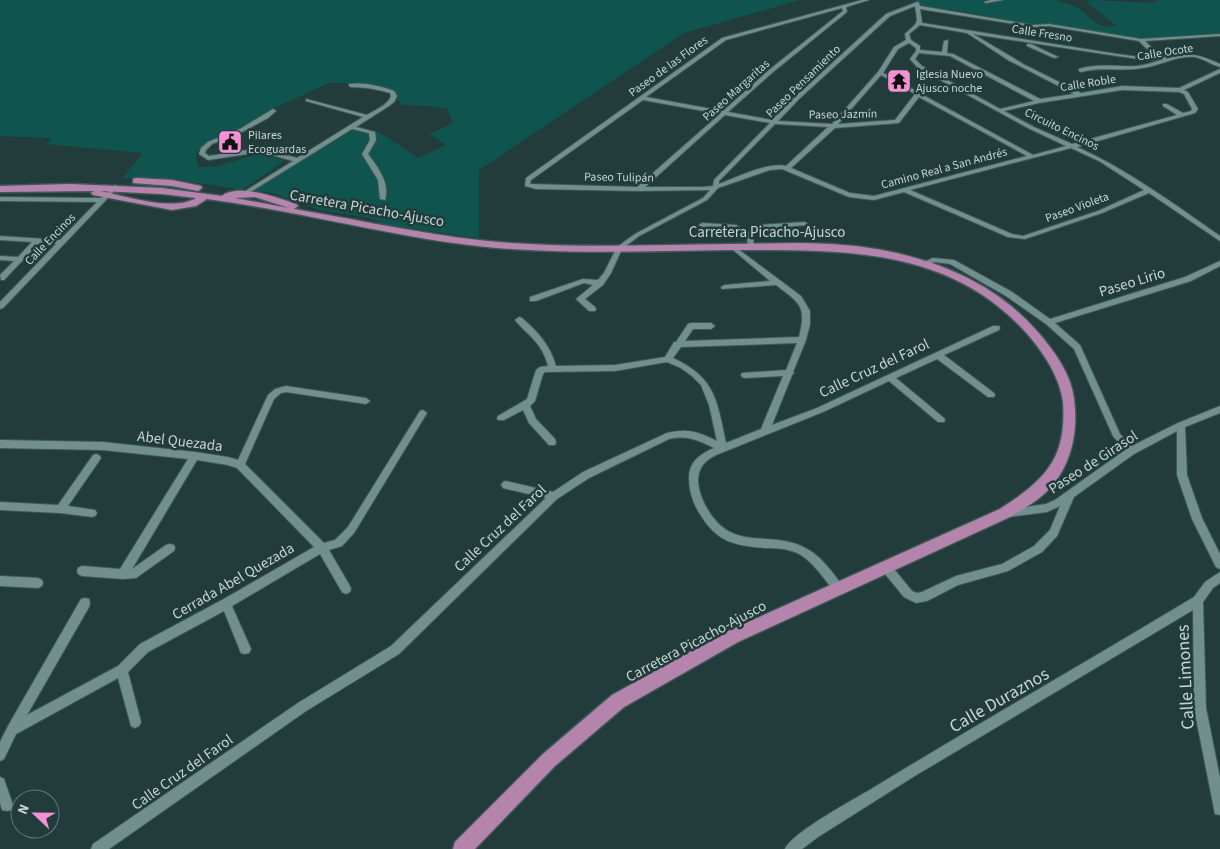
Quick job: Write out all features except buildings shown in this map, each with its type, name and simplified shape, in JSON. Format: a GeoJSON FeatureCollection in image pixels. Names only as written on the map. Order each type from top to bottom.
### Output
{"type":"FeatureCollection","features":[{"type":"Feature","properties":{"kind":"main road","name":"Carretera Picacho-Ajusco"},"geometry":{"type":"LineString","coordinates":[[0,184],[49,183],[70,187]]}},
{"type":"Feature","properties":{"kind":"main road"},"geometry":{"type":"LineString","coordinates":[[70,187],[105,198],[177,207],[193,204],[204,196]]}},
{"type":"Feature","properties":{"kind":"main road","name":"Carretera Picacho-Ajusco"},"geometry":{"type":"LineString","coordinates":[[0,190],[115,187],[204,196],[485,244],[543,248],[734,248],[751,241],[852,248],[923,264],[942,270],[973,285],[1008,310],[1040,340],[1057,366],[1064,382],[1068,396],[1071,429],[1063,456],[1056,469],[1034,495],[1004,514],[732,636],[618,701],[549,760],[462,849]]}},
{"type":"Feature","properties":{"kind":"main road"},"geometry":{"type":"LineString","coordinates":[[218,198],[244,194],[265,196],[313,215]]}},
{"type":"Feature","properties":{"kind":"street","name":"Paseo de las Flores"},"geometry":{"type":"LineString","coordinates":[[528,179],[724,39],[868,0]]}},
{"type":"Feature","properties":{"kind":"street"},"geometry":{"type":"LineString","coordinates":[[986,2],[1001,0]]}},
{"type":"Feature","properties":{"kind":"street"},"geometry":{"type":"LineString","coordinates":[[1039,101],[957,58],[918,50],[909,41],[907,34],[920,24],[921,21],[917,3],[1033,26],[1049,25],[1141,40],[1220,35]]}},
{"type":"Feature","properties":{"kind":"street","name":"Paseo Pensamiento"},"geometry":{"type":"LineString","coordinates":[[716,187],[716,181],[797,98],[888,16],[917,3]]}},
{"type":"Feature","properties":{"kind":"street","name":"Paseo Margaritas"},"geometry":{"type":"LineString","coordinates":[[639,190],[771,71],[845,11],[844,7]]}},
{"type":"Feature","properties":{"kind":"street","name":"Calle Fresno"},"geometry":{"type":"LineString","coordinates":[[920,24],[1147,59],[1164,58]]}},
{"type":"Feature","properties":{"kind":"street"},"geometry":{"type":"LineString","coordinates":[[967,31],[1020,67],[1080,94]]}},
{"type":"Feature","properties":{"kind":"street"},"geometry":{"type":"LineString","coordinates":[[1016,40],[1056,57]]}},
{"type":"Feature","properties":{"kind":"street"},"geometry":{"type":"LineString","coordinates":[[1141,40],[1164,58]]}},
{"type":"Feature","properties":{"kind":"street"},"geometry":{"type":"LineString","coordinates":[[592,309],[580,299],[600,283],[619,248],[637,236],[705,199],[716,187],[769,168],[788,168],[833,126],[880,73],[896,48],[909,41]]}},
{"type":"Feature","properties":{"kind":"street"},"geometry":{"type":"LineString","coordinates":[[944,54],[946,41]]}},
{"type":"Feature","properties":{"kind":"street","name":"Circuito Encinos"},"geometry":{"type":"LineString","coordinates":[[918,50],[912,59],[914,63],[1069,147],[1100,160],[1149,190],[1220,239]]}},
{"type":"Feature","properties":{"kind":"street","name":"Calle Ocote"},"geometry":{"type":"LineString","coordinates":[[1081,70],[1093,67],[1143,67],[1164,58],[1195,56],[1220,66]]}},
{"type":"Feature","properties":{"kind":"street"},"geometry":{"type":"LineString","coordinates":[[1180,90],[1220,71]]}},
{"type":"Feature","properties":{"kind":"street"},"geometry":{"type":"LineString","coordinates":[[880,73],[1032,156]]}},
{"type":"Feature","properties":{"kind":"street"},"geometry":{"type":"LineString","coordinates":[[244,194],[368,117],[392,101],[394,96],[392,92],[364,85],[350,85]]}},
{"type":"Feature","properties":{"kind":"street","name":"Calle Roble"},"geometry":{"type":"LineString","coordinates":[[1001,110],[1039,101],[1122,88],[1180,90]]}},
{"type":"Feature","properties":{"kind":"street"},"geometry":{"type":"LineString","coordinates":[[1165,105],[1182,115],[1193,112],[1195,109],[1186,93],[1180,90]]}},
{"type":"Feature","properties":{"kind":"street","name":"Paseo Jazmín"},"geometry":{"type":"LineString","coordinates":[[642,98],[774,122],[833,126],[897,122],[919,93]]}},
{"type":"Feature","properties":{"kind":"street"},"geometry":{"type":"LineString","coordinates":[[308,100],[368,117]]}},
{"type":"Feature","properties":{"kind":"street"},"geometry":{"type":"LineString","coordinates":[[273,111],[242,130],[210,143],[203,149],[202,154],[208,158],[261,150],[296,160]]}},
{"type":"Feature","properties":{"kind":"street","name":"Camino Real a San Andrés"},"geometry":{"type":"LineString","coordinates":[[788,168],[832,189],[861,198],[874,198],[1182,115]]}},
{"type":"Feature","properties":{"kind":"street"},"geometry":{"type":"LineString","coordinates":[[351,127],[372,132],[373,140],[365,154],[382,178],[384,187],[383,199]]}},
{"type":"Feature","properties":{"kind":"street","name":"Paseo Tulipán"},"geometry":{"type":"LineString","coordinates":[[528,179],[527,185],[536,187],[639,190],[704,189],[716,187]]}},
{"type":"Feature","properties":{"kind":"street","name":"Calle Encinos"},"geometry":{"type":"LineString","coordinates":[[0,306],[115,187]]}},
{"type":"Feature","properties":{"kind":"street","name":"Paseo Violeta"},"geometry":{"type":"LineString","coordinates":[[906,190],[1010,236],[1023,238],[1100,212],[1149,190]]}},
{"type":"Feature","properties":{"kind":"street"},"geometry":{"type":"LineString","coordinates":[[0,199],[105,198]]}},
{"type":"Feature","properties":{"kind":"street"},"geometry":{"type":"LineString","coordinates":[[702,225],[736,227],[751,241],[759,227],[805,224]]}},
{"type":"Feature","properties":{"kind":"street"},"geometry":{"type":"LineString","coordinates":[[0,238],[62,242]]}},
{"type":"Feature","properties":{"kind":"street"},"geometry":{"type":"LineString","coordinates":[[0,278],[38,240]]}},
{"type":"Feature","properties":{"kind":"street"},"geometry":{"type":"LineString","coordinates":[[734,248],[798,298],[806,311],[806,324],[802,340],[765,431]]}},
{"type":"Feature","properties":{"kind":"street"},"geometry":{"type":"LineString","coordinates":[[0,258],[20,259]]}},
{"type":"Feature","properties":{"kind":"street"},"geometry":{"type":"LineString","coordinates":[[923,264],[935,260],[952,262],[1009,294],[1050,322],[1077,346],[1116,436],[1131,451]]}},
{"type":"Feature","properties":{"kind":"street","name":"Paseo Lirio"},"geometry":{"type":"LineString","coordinates":[[1050,322],[1188,279],[1220,263]]}},
{"type":"Feature","properties":{"kind":"street"},"geometry":{"type":"LineString","coordinates":[[533,299],[584,282],[600,283]]}},
{"type":"Feature","properties":{"kind":"street"},"geometry":{"type":"LineString","coordinates":[[725,287],[777,283]]}},
{"type":"Feature","properties":{"kind":"street"},"geometry":{"type":"LineString","coordinates":[[519,320],[544,342],[549,351],[553,369]]}},
{"type":"Feature","properties":{"kind":"street"},"geometry":{"type":"LineString","coordinates":[[668,359],[691,326],[711,326]]}},
{"type":"Feature","properties":{"kind":"street","name":"Calle Cruz del Farol"},"geometry":{"type":"LineString","coordinates":[[98,849],[302,707],[395,650],[554,496],[586,476],[667,436],[680,434],[697,436],[723,448],[820,410],[996,328]]}},
{"type":"Feature","properties":{"kind":"street"},"geometry":{"type":"LineString","coordinates":[[677,344],[802,340]]}},
{"type":"Feature","properties":{"kind":"street"},"geometry":{"type":"LineString","coordinates":[[938,355],[991,395]]}},
{"type":"Feature","properties":{"kind":"street"},"geometry":{"type":"LineString","coordinates":[[500,418],[531,400],[539,372],[543,369],[614,368],[668,359],[685,365],[694,371],[708,388],[723,448],[706,455],[698,464],[694,473],[696,493],[706,517],[716,529],[729,538],[740,541],[776,542],[805,553],[818,564],[838,588]]}},
{"type":"Feature","properties":{"kind":"street"},"geometry":{"type":"LineString","coordinates":[[745,375],[790,373]]}},
{"type":"Feature","properties":{"kind":"street"},"geometry":{"type":"LineString","coordinates":[[890,378],[940,420]]}},
{"type":"Feature","properties":{"kind":"street"},"geometry":{"type":"LineString","coordinates":[[240,465],[268,404],[278,391],[286,389],[366,401]]}},
{"type":"Feature","properties":{"kind":"street"},"geometry":{"type":"LineString","coordinates":[[525,404],[532,421],[552,442]]}},
{"type":"Feature","properties":{"kind":"street","name":"Paseo de Girasol"},"geometry":{"type":"LineString","coordinates":[[1004,514],[1047,508],[1069,496],[1131,451],[1181,425],[1220,409]]}},
{"type":"Feature","properties":{"kind":"street","name":"Cerrada Abel Quezada"},"geometry":{"type":"LineString","coordinates":[[12,730],[122,670],[144,648],[226,604],[322,548],[338,543],[351,530],[423,412]]}},
{"type":"Feature","properties":{"kind":"street"},"geometry":{"type":"LineString","coordinates":[[1181,425],[1182,475],[1197,519],[1220,564]]}},
{"type":"Feature","properties":{"kind":"street","name":"Abel Quezada"},"geometry":{"type":"LineString","coordinates":[[0,444],[103,446],[195,456],[228,461],[240,465],[322,548],[346,589]]}},
{"type":"Feature","properties":{"kind":"street"},"geometry":{"type":"LineString","coordinates":[[123,574],[195,456]]}},
{"type":"Feature","properties":{"kind":"street"},"geometry":{"type":"LineString","coordinates":[[60,509],[96,458]]}},
{"type":"Feature","properties":{"kind":"street"},"geometry":{"type":"LineString","coordinates":[[506,485],[554,496]]}},
{"type":"Feature","properties":{"kind":"street"},"geometry":{"type":"LineString","coordinates":[[885,566],[908,594],[916,598],[923,597],[956,581],[1004,568],[1038,549],[1054,533],[1069,496]]}},
{"type":"Feature","properties":{"kind":"street"},"geometry":{"type":"LineString","coordinates":[[0,506],[60,509],[92,513]]}},
{"type":"Feature","properties":{"kind":"street"},"geometry":{"type":"LineString","coordinates":[[82,571],[136,573],[170,548]]}},
{"type":"Feature","properties":{"kind":"street","name":"Calle Duraznos"},"geometry":{"type":"LineString","coordinates":[[792,849],[813,832],[901,778],[1198,601],[1209,585],[1220,577]]}},
{"type":"Feature","properties":{"kind":"street"},"geometry":{"type":"LineString","coordinates":[[0,581],[38,584]]}},
{"type":"Feature","properties":{"kind":"street","name":"Calle Limones"},"geometry":{"type":"LineString","coordinates":[[1198,601],[1200,708],[1220,809]]}},
{"type":"Feature","properties":{"kind":"street"},"geometry":{"type":"LineString","coordinates":[[0,755],[12,730],[85,603]]}},
{"type":"Feature","properties":{"kind":"street"},"geometry":{"type":"LineString","coordinates":[[226,604],[245,650]]}},
{"type":"Feature","properties":{"kind":"street"},"geometry":{"type":"LineString","coordinates":[[122,670],[135,722]]}},
{"type":"Feature","properties":{"kind":"street"},"geometry":{"type":"LineString","coordinates":[[0,783],[7,805]]}},
{"type":"Feature","properties":{"kind":"shaded area"},"geometry":{"type":"Polygon","coordinates":[[[0,0],[800,0],[684,33],[479,170],[479,238],[388,225],[368,218],[319,210],[273,193],[253,191],[263,183],[355,129],[379,132],[418,158],[446,145],[429,134],[453,123],[447,109],[403,105],[397,99],[397,94],[391,89],[370,84],[329,83],[268,111],[250,123],[202,146],[196,154],[198,167],[218,166],[261,153],[284,161],[242,190],[181,180],[122,178],[143,153],[46,144],[52,138],[0,136],[0,0]]]}},
{"type":"Feature","properties":{"kind":"shaded area"},"geometry":{"type":"Polygon","coordinates":[[[915,0],[1056,0],[1078,8],[1096,23],[1108,27],[1117,26],[1086,2],[1092,0],[1154,3],[1157,0],[1220,0],[1220,34],[1143,40],[1051,24],[1031,25],[961,11],[926,7],[916,3],[915,0]]]}},
{"type":"Feature","properties":{"kind":"place","name":"Iglesia Nuevo Ajusco noche"},"geometry":{"type":"Point","coordinates":[899,81]}},
{"type":"Feature","properties":{"kind":"place","name":"Pilares Ecoguardas"},"geometry":{"type":"Point","coordinates":[230,142]}}]}
